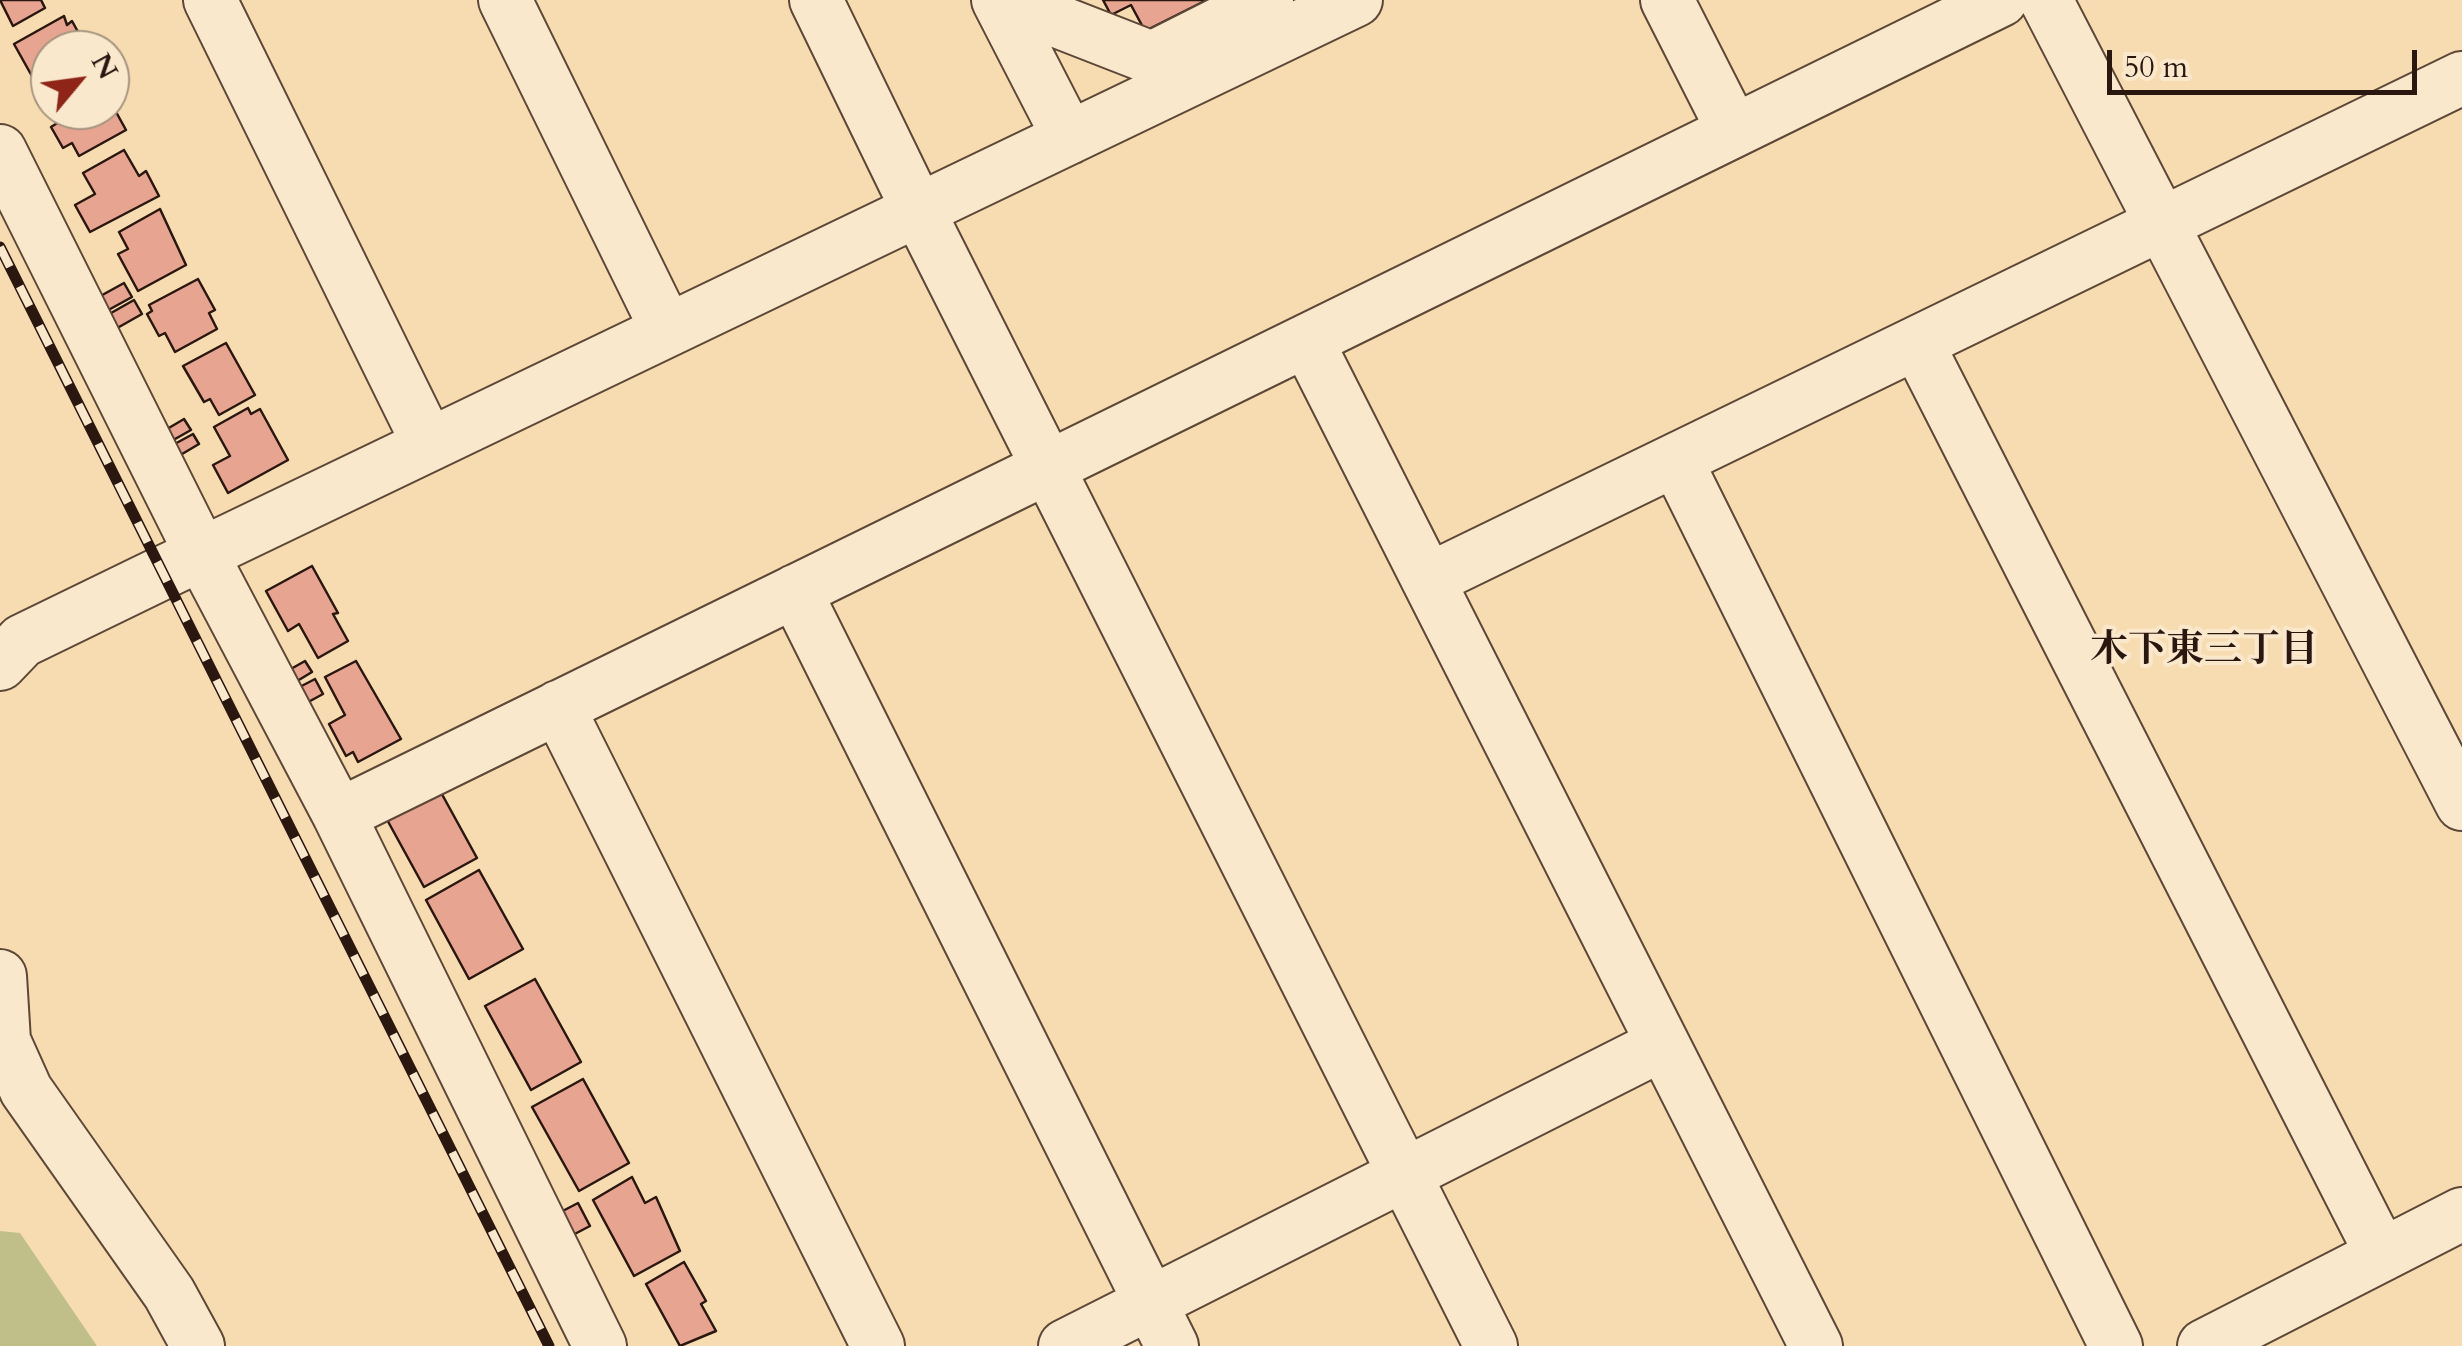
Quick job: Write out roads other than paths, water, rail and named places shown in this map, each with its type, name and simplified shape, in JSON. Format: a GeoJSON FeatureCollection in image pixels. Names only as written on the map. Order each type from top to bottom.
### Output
{"type":"FeatureCollection","features":[{"type":"Feature","properties":{"kind":"street"},"geometry":{"type":"LineString","coordinates":[[210,0],[428,443]]}},
{"type":"Feature","properties":{"kind":"street"},"geometry":{"type":"LineString","coordinates":[[505,0],[666,328]]}},
{"type":"Feature","properties":{"kind":"street"},"geometry":{"type":"LineString","coordinates":[[816,0],[1491,1346]]}},
{"type":"Feature","properties":{"kind":"street"},"geometry":{"type":"LineString","coordinates":[[1000,0],[1069,138]]}},
{"type":"Feature","properties":{"kind":"street"},"geometry":{"type":"LineString","coordinates":[[1000,0],[1152,58],[1267,0]]}},
{"type":"Feature","properties":{"kind":"street"},"geometry":{"type":"LineString","coordinates":[[0,664],[22,641],[666,328],[1356,0]]}},
{"type":"Feature","properties":{"kind":"street"},"geometry":{"type":"LineString","coordinates":[[1667,0],[1732,128]]}},
{"type":"Feature","properties":{"kind":"street"},"geometry":{"type":"LineString","coordinates":[[339,815],[1307,341],[1732,128],[2001,0]]}},
{"type":"Feature","properties":{"kind":"street"},"geometry":{"type":"LineString","coordinates":[[2046,0],[2462,804]]}},
{"type":"Feature","properties":{"kind":"street"},"geometry":{"type":"LineString","coordinates":[[1428,580],[2164,224],[2457,94]]}},
{"type":"Feature","properties":{"kind":"street"},"geometry":{"type":"LineString","coordinates":[[0,151],[202,554],[339,815],[600,1346]]}},
{"type":"Feature","properties":{"kind":"street"},"geometry":{"type":"LineString","coordinates":[[1307,341],[1816,1346]]}},
{"type":"Feature","properties":{"kind":"street"},"geometry":{"type":"LineString","coordinates":[[1916,343],[2382,1255]]}},
{"type":"Feature","properties":{"kind":"street"},"geometry":{"type":"LineString","coordinates":[[1676,460],[2116,1346]]}},
{"type":"Feature","properties":{"kind":"street"},"geometry":{"type":"LineString","coordinates":[[795,591],[1161,1324]]}},
{"type":"Feature","properties":{"kind":"street"},"geometry":{"type":"LineString","coordinates":[[558,707],[878,1346]]}},
{"type":"Feature","properties":{"kind":"street"},"geometry":{"type":"LineString","coordinates":[[0,976],[2,1041],[26,1090],[168,1293],[198,1346]]}},
{"type":"Feature","properties":{"kind":"street"},"geometry":{"type":"LineString","coordinates":[[1064,1346],[1161,1324],[1406,1174],[1663,1044]]}},
{"type":"Feature","properties":{"kind":"street"},"geometry":{"type":"LineString","coordinates":[[2204,1346],[2462,1214]]}},
{"type":"Feature","properties":{"kind":"railway"},"geometry":{"type":"LineString","coordinates":[[0,247],[549,1346]]}},
{"type":"Feature","properties":{"kind":"district","name":"木下東三丁目"},"geometry":{"type":"Point","coordinates":[2204,652]}}]}
